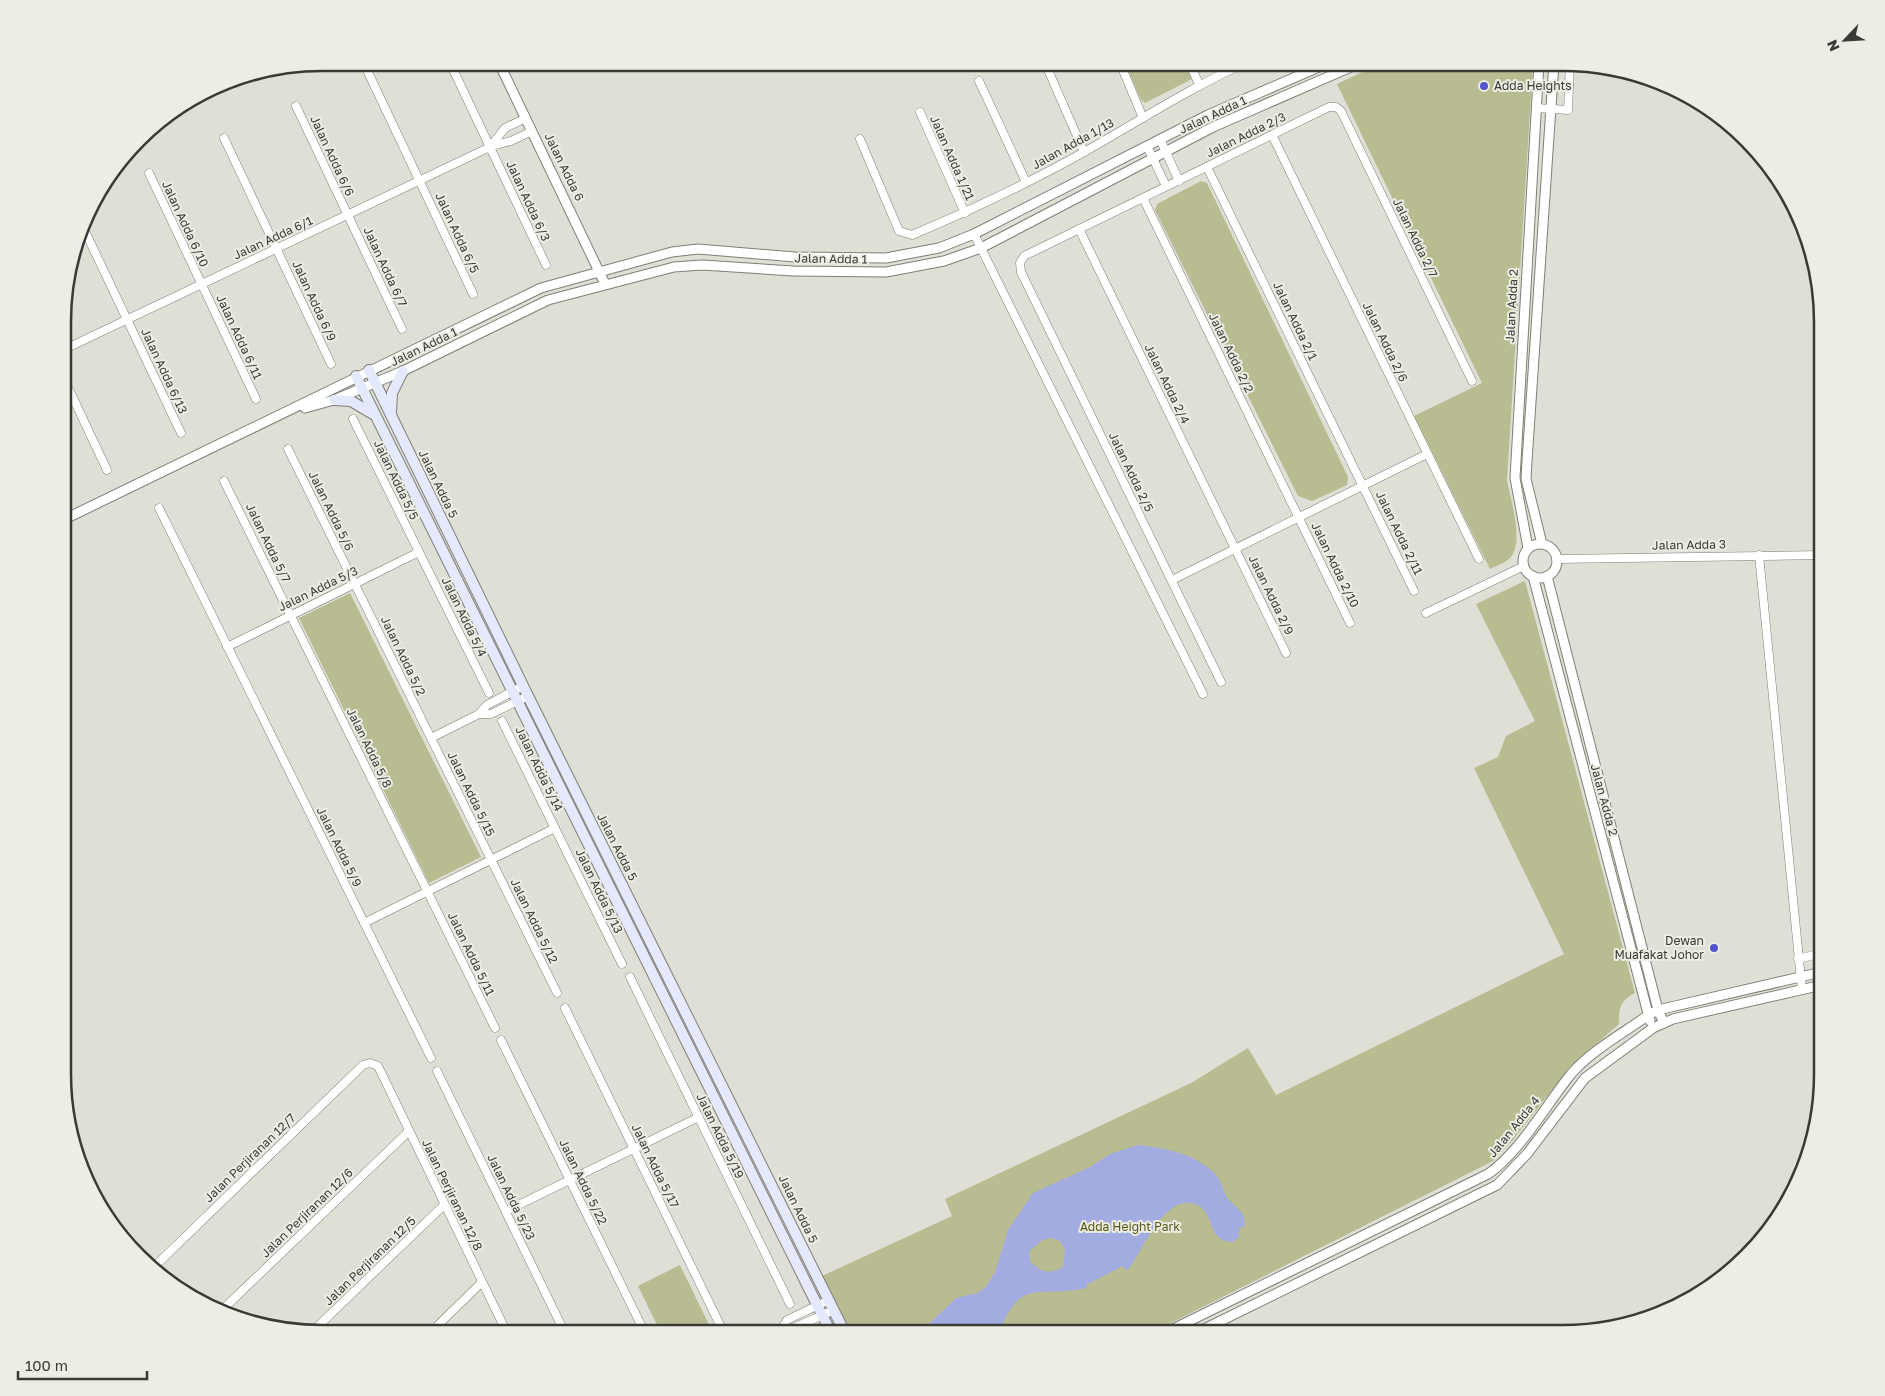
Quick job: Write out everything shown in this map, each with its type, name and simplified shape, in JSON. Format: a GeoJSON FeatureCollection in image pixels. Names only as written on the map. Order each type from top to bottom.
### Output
{"type":"FeatureCollection","features":[{"type":"Feature","properties":{"kind":"main road","name":"Jalan Adda 5"},"geometry":{"type":"LineString","coordinates":[[369,370],[523,686],[841,1325]]}},
{"type":"Feature","properties":{"kind":"main road"},"geometry":{"type":"LineString","coordinates":[[392,416],[392,393],[403,371]]}},
{"type":"Feature","properties":{"kind":"main road","name":"Jalan Adda 5"},"geometry":{"type":"LineString","coordinates":[[356,376],[671,1006],[827,1325]]}},
{"type":"Feature","properties":{"kind":"main road"},"geometry":{"type":"LineString","coordinates":[[334,400],[351,401],[365,407],[377,418]]}},
{"type":"Feature","properties":{"kind":"street","name":"Jalan Adda 6/5"},"geometry":{"type":"LineString","coordinates":[[367,71],[473,294]]}},
{"type":"Feature","properties":{"kind":"street","name":"Jalan Adda 6/3"},"geometry":{"type":"LineString","coordinates":[[454,71],[546,265]]}},
{"type":"Feature","properties":{"kind":"street","name":"Jalan Adda 6"},"geometry":{"type":"LineString","coordinates":[[503,71],[605,284]]}},
{"type":"Feature","properties":{"kind":"street"},"geometry":{"type":"LineString","coordinates":[[1049,71],[1084,152]]}},
{"type":"Feature","properties":{"kind":"street"},"geometry":{"type":"LineString","coordinates":[[1123,71],[1143,118]]}},
{"type":"Feature","properties":{"kind":"street"},"geometry":{"type":"LineString","coordinates":[[1193,71],[1200,86]]}},
{"type":"Feature","properties":{"kind":"street","name":"Jalan Adda 1/13"},"geometry":{"type":"LineString","coordinates":[[860,139],[900,231],[906,235],[912,235],[965,213],[1026,182],[1229,71]]}},
{"type":"Feature","properties":{"kind":"street","name":"Jalan Adda 1"},"geometry":{"type":"LineString","coordinates":[[71,516],[285,414],[356,376],[541,288],[672,252],[698,249],[795,258],[886,258],[939,248],[974,234],[1208,115],[1310,71]]}},
{"type":"Feature","properties":{"kind":"street","name":"Jalan Adda 1"},"geometry":{"type":"LineString","coordinates":[[285,414],[334,400],[403,371],[548,300],[674,267],[702,264],[793,271],[886,272],[944,261],[981,248],[1213,127],[1342,71]]}},
{"type":"Feature","properties":{"kind":"street","name":"Jalan Adda 2"},"geometry":{"type":"LineString","coordinates":[[1538,71],[1529,205],[1515,478],[1528,548],[1523,556],[1524,566],[1533,576],[1647,1016],[1653,1028]]}},
{"type":"Feature","properties":{"kind":"street","name":"Jalan Adda 2"},"geometry":{"type":"LineString","coordinates":[[1553,71],[1526,479],[1542,544],[1553,550],[1556,559]]}},
{"type":"Feature","properties":{"kind":"street"},"geometry":{"type":"LineString","coordinates":[[1536,108],[1568,110],[1570,71]]}},
{"type":"Feature","properties":{"kind":"street"},"geometry":{"type":"LineString","coordinates":[[979,81],[1026,182]]}},
{"type":"Feature","properties":{"kind":"street","name":"Jalan Adda 6/6"},"geometry":{"type":"LineString","coordinates":[[296,106],[348,215]]}},
{"type":"Feature","properties":{"kind":"street","name":"Jalan Adda 2/3"},"geometry":{"type":"LineString","coordinates":[[1143,198],[1329,107],[1336,107]]}},
{"type":"Feature","properties":{"kind":"street","name":"Jalan Adda 2/7"},"geometry":{"type":"LineString","coordinates":[[1336,107],[1341,111],[1472,381]]}},
{"type":"Feature","properties":{"kind":"street","name":"Jalan Adda 1/21"},"geometry":{"type":"LineString","coordinates":[[920,112],[965,213]]}},
{"type":"Feature","properties":{"kind":"street"},"geometry":{"type":"LineString","coordinates":[[491,147],[505,128],[526,118]]}},
{"type":"Feature","properties":{"kind":"street"},"geometry":{"type":"LineString","coordinates":[[491,147],[532,132]]}},
{"type":"Feature","properties":{"kind":"street","name":"Jalan Adda 2/6"},"geometry":{"type":"LineString","coordinates":[[1272,135],[1479,559]]}},
{"type":"Feature","properties":{"kind":"street","name":"Jalan Adda 6/9"},"geometry":{"type":"LineString","coordinates":[[224,138],[331,364]]}},
{"type":"Feature","properties":{"kind":"street"},"geometry":{"type":"LineString","coordinates":[[1160,139],[1179,181]]}},
{"type":"Feature","properties":{"kind":"street"},"geometry":{"type":"LineString","coordinates":[[1147,146],[1166,186]]}},
{"type":"Feature","properties":{"kind":"street","name":"Jalan Adda 6/1"},"geometry":{"type":"LineString","coordinates":[[71,346],[491,147]]}},
{"type":"Feature","properties":{"kind":"street","name":"Jalan Adda 2/1"},"geometry":{"type":"LineString","coordinates":[[1206,167],[1364,486]]}},
{"type":"Feature","properties":{"kind":"street","name":"Jalan Adda 6/10"},"geometry":{"type":"LineString","coordinates":[[149,173],[202,284]]}},
{"type":"Feature","properties":{"kind":"street"},"geometry":{"type":"LineString","coordinates":[[1079,229],[1143,198]]}},
{"type":"Feature","properties":{"kind":"street","name":"Jalan Adda 2/2"},"geometry":{"type":"LineString","coordinates":[[1143,198],[1299,517]]}},
{"type":"Feature","properties":{"kind":"street","name":"Jalan Adda 6/7"},"geometry":{"type":"LineString","coordinates":[[348,215],[402,329]]}},
{"type":"Feature","properties":{"kind":"street","name":"Jalan Adda 2/5"},"geometry":{"type":"LineString","coordinates":[[1079,229],[1024,256],[1020,263],[1021,272],[1222,682]]}},
{"type":"Feature","properties":{"kind":"street","name":"Jalan Adda 2/4"},"geometry":{"type":"LineString","coordinates":[[1079,229],[1235,548]]}},
{"type":"Feature","properties":{"kind":"street"},"geometry":{"type":"LineString","coordinates":[[974,234],[1203,694]]}},
{"type":"Feature","properties":{"kind":"street","name":"Jalan Adda 6/13"},"geometry":{"type":"LineString","coordinates":[[87,235],[181,433]]}},
{"type":"Feature","properties":{"kind":"street","name":"Jalan Adda 6/11"},"geometry":{"type":"LineString","coordinates":[[202,284],[256,399]]}},
{"type":"Feature","properties":{"kind":"street"},"geometry":{"type":"LineString","coordinates":[[71,394],[106,470]]}},
{"type":"Feature","properties":{"kind":"street","name":"Jalan Adda 5/5"},"geometry":{"type":"LineString","coordinates":[[353,419],[419,552]]}},
{"type":"Feature","properties":{"kind":"street"},"geometry":{"type":"LineString","coordinates":[[1518,433],[1529,433]]}},
{"type":"Feature","properties":{"kind":"street","name":"Jalan Adda 5/6"},"geometry":{"type":"LineString","coordinates":[[288,448],[355,584]]}},
{"type":"Feature","properties":{"kind":"street"},"geometry":{"type":"LineString","coordinates":[[1172,580],[1427,454]]}},
{"type":"Feature","properties":{"kind":"street","name":"Jalan Adda 5/7"},"geometry":{"type":"LineString","coordinates":[[224,481],[291,615]]}},
{"type":"Feature","properties":{"kind":"street","name":"Jalan Adda 2/11"},"geometry":{"type":"LineString","coordinates":[[1364,486],[1414,591]]}},
{"type":"Feature","properties":{"kind":"street"},"geometry":{"type":"LineString","coordinates":[[159,508],[227,647]]}},
{"type":"Feature","properties":{"kind":"street","name":"Jalan Adda 2/10"},"geometry":{"type":"LineString","coordinates":[[1299,517],[1350,623]]}},
{"type":"Feature","properties":{"kind":"street"},"geometry":{"type":"LineString","coordinates":[[1528,548],[1542,544]]}},
{"type":"Feature","properties":{"kind":"street","name":"Jalan Adda 2/9"},"geometry":{"type":"LineString","coordinates":[[1235,548],[1286,652]]}},
{"type":"Feature","properties":{"kind":"street","name":"Jalan Adda 5/3"},"geometry":{"type":"LineString","coordinates":[[227,647],[419,552]]}},
{"type":"Feature","properties":{"kind":"street","name":"Jalan Adda 5/4"},"geometry":{"type":"LineString","coordinates":[[419,552],[489,693]]}},
{"type":"Feature","properties":{"kind":"street"},"geometry":{"type":"LineString","coordinates":[[1759,554],[1802,990]]}},
{"type":"Feature","properties":{"kind":"street","name":"Jalan Adda 3"},"geometry":{"type":"LineString","coordinates":[[1556,559],[1759,554],[1814,555]]}},
{"type":"Feature","properties":{"kind":"street"},"geometry":{"type":"LineString","coordinates":[[1533,576],[1547,576],[1554,569],[1556,559]]}},
{"type":"Feature","properties":{"kind":"street"},"geometry":{"type":"LineString","coordinates":[[1426,613],[1524,566]]}},
{"type":"Feature","properties":{"kind":"street","name":"Jalan Adda 2"},"geometry":{"type":"LineString","coordinates":[[1547,576],[1658,1010],[1664,1023]]}},
{"type":"Feature","properties":{"kind":"street","name":"Jalan Adda 5/2"},"geometry":{"type":"LineString","coordinates":[[355,584],[431,738]]}},
{"type":"Feature","properties":{"kind":"street","name":"Jalan Adda 5/8"},"geometry":{"type":"LineString","coordinates":[[291,615],[427,891]]}},
{"type":"Feature","properties":{"kind":"street","name":"Jalan Adda 5/9"},"geometry":{"type":"LineString","coordinates":[[227,647],[431,1058]]}},
{"type":"Feature","properties":{"kind":"street"},"geometry":{"type":"LineString","coordinates":[[431,738],[479,714],[486,705],[523,686]]}},
{"type":"Feature","properties":{"kind":"street"},"geometry":{"type":"LineString","coordinates":[[479,714],[491,714],[528,696]]}},
{"type":"Feature","properties":{"kind":"street","name":"Jalan Adda 5/14"},"geometry":{"type":"LineString","coordinates":[[502,721],[555,828]]}},
{"type":"Feature","properties":{"kind":"street","name":"Jalan Adda 5/15"},"geometry":{"type":"LineString","coordinates":[[431,738],[491,860]]}},
{"type":"Feature","properties":{"kind":"street"},"geometry":{"type":"LineString","coordinates":[[364,922],[555,828]]}},
{"type":"Feature","properties":{"kind":"street","name":"Jalan Adda 5/13"},"geometry":{"type":"LineString","coordinates":[[555,828],[622,964]]}},
{"type":"Feature","properties":{"kind":"street","name":"Jalan Adda 5/12"},"geometry":{"type":"LineString","coordinates":[[491,860],[557,993]]}},
{"type":"Feature","properties":{"kind":"street","name":"Jalan Adda 5/11"},"geometry":{"type":"LineString","coordinates":[[427,891],[495,1028]]}},
{"type":"Feature","properties":{"kind":"street"},"geometry":{"type":"LineString","coordinates":[[1798,959],[1814,955]]}},
{"type":"Feature","properties":{"kind":"street","name":"Jalan Adda 4"},"geometry":{"type":"LineString","coordinates":[[1181,1325],[1488,1174],[1503,1162],[1572,1073],[1587,1058],[1647,1016],[1658,1010],[1814,974]]}},
{"type":"Feature","properties":{"kind":"street","name":"Jalan Adda 5/19"},"geometry":{"type":"LineString","coordinates":[[630,977],[790,1304]]}},
{"type":"Feature","properties":{"kind":"street"},"geometry":{"type":"LineString","coordinates":[[1650,978],[1663,1002],[1684,1004]]}},
{"type":"Feature","properties":{"kind":"street"},"geometry":{"type":"LineString","coordinates":[[1212,1325],[1497,1185],[1527,1154],[1585,1078],[1653,1028],[1664,1023],[1814,987]]}},
{"type":"Feature","properties":{"kind":"street"},"geometry":{"type":"LineString","coordinates":[[671,1006],[681,1002]]}},
{"type":"Feature","properties":{"kind":"street","name":"Jalan Adda 5/17"},"geometry":{"type":"LineString","coordinates":[[565,1008],[720,1325]]}},
{"type":"Feature","properties":{"kind":"street","name":"Jalan Adda 5/22"},"geometry":{"type":"LineString","coordinates":[[501,1040],[641,1325]]}},
{"type":"Feature","properties":{"kind":"street","name":"Jalan Perjiranan 12/8"},"geometry":{"type":"LineString","coordinates":[[363,1066],[370,1063],[378,1066],[503,1325]]}},
{"type":"Feature","properties":{"kind":"street","name":"Jalan Perjiranan 12/7"},"geometry":{"type":"LineString","coordinates":[[158,1264],[363,1066]]}},
{"type":"Feature","properties":{"kind":"street","name":"Jalan Adda 5/23"},"geometry":{"type":"LineString","coordinates":[[437,1071],[561,1325]]}},
{"type":"Feature","properties":{"kind":"street"},"geometry":{"type":"LineString","coordinates":[[506,1211],[699,1117]]}},
{"type":"Feature","properties":{"kind":"street","name":"Jalan Perjiranan 12/6"},"geometry":{"type":"LineString","coordinates":[[226,1306],[409,1131]]}},
{"type":"Feature","properties":{"kind":"street","name":"Jalan Perjiranan 12/5"},"geometry":{"type":"LineString","coordinates":[[319,1325],[444,1205]]}},
{"type":"Feature","properties":{"kind":"street"},"geometry":{"type":"LineString","coordinates":[[438,1325],[482,1282]]}},
{"type":"Feature","properties":{"kind":"street"},"geometry":{"type":"LineString","coordinates":[[784,1325],[787,1320],[829,1300]]}},
{"type":"Feature","properties":{"kind":"street"},"geometry":{"type":"LineString","coordinates":[[800,1325],[834,1310]]}},
{"type":"Feature","properties":{"kind":"green space"},"geometry":{"type":"Polygon","coordinates":[[[1128,71],[1191,71],[1194,78],[1145,103],[1141,100],[1128,71]]]}},
{"type":"Feature","properties":{"kind":"green space"},"geometry":{"type":"Polygon","coordinates":[[[1364,71],[1533,71],[1507,480],[1515,520],[1516,542],[1510,558],[1490,569],[1414,416],[1482,383],[1337,84],[1364,71]]]}},
{"type":"Feature","properties":{"kind":"green space"},"geometry":{"type":"Polygon","coordinates":[[[1201,181],[1207,183],[1348,477],[1347,485],[1312,501],[1298,496],[1155,210],[1157,204],[1201,181]]]}},
{"type":"Feature","properties":{"kind":"green space","name":"Adda Height Park"},"geometry":{"type":"Polygon","coordinates":[[[1525,581],[1635,993],[1621,1005],[1619,1024],[1570,1067],[1513,1140],[1493,1161],[1167,1325],[845,1325],[822,1276],[952,1216],[945,1199],[1191,1083],[1248,1048],[1276,1095],[1564,954],[1474,768],[1498,757],[1506,736],[1535,721],[1476,604],[1525,581]]]}},
{"type":"Feature","properties":{"kind":"green space"},"geometry":{"type":"Polygon","coordinates":[[[350,593],[481,857],[429,883],[299,618],[350,593]]]}},
{"type":"Feature","properties":{"kind":"green space"},"geometry":{"type":"Polygon","coordinates":[[[680,1265],[709,1325],[657,1325],[638,1286],[680,1265]]]}},
{"type":"Feature","properties":{"kind":"water"},"geometry":{"type":"Polygon","coordinates":[[[1138,1145],[1180,1153],[1200,1162],[1216,1175],[1228,1199],[1242,1214],[1245,1227],[1241,1227],[1238,1234],[1241,1235],[1233,1242],[1224,1241],[1214,1231],[1205,1211],[1191,1203],[1180,1204],[1170,1209],[1153,1229],[1127,1271],[1123,1266],[1086,1285],[1087,1288],[1033,1293],[1024,1296],[1015,1303],[1003,1325],[929,1325],[956,1298],[977,1293],[985,1288],[995,1272],[1008,1230],[1033,1193],[1090,1167],[1110,1154],[1138,1145]],[[1052,1238],[1042,1240],[1029,1252],[1030,1261],[1041,1270],[1054,1271],[1063,1267],[1065,1249],[1060,1241],[1052,1238]]]}},
{"type":"Feature","properties":{"kind":"place","name":"Adda Heights"},"geometry":{"type":"Point","coordinates":[1484,86]}},
{"type":"Feature","properties":{"kind":"place","name":"Dewan Muafakat Johor"},"geometry":{"type":"Point","coordinates":[1714,948]}}]}
